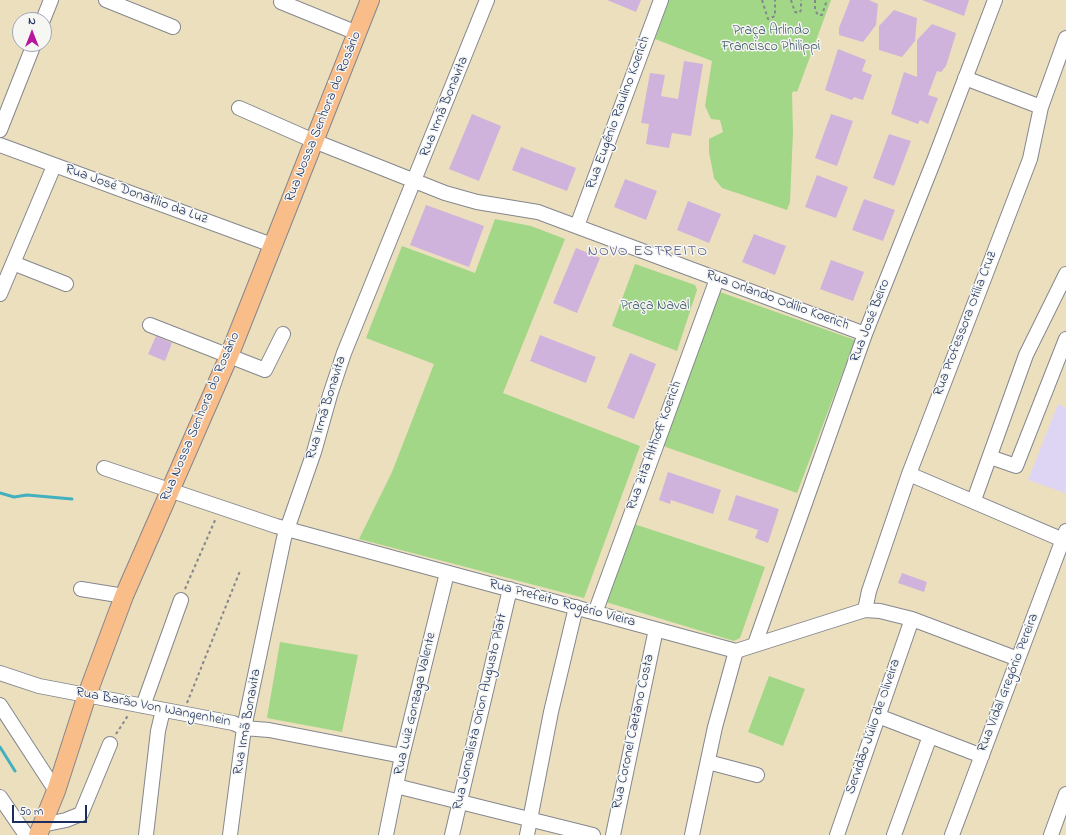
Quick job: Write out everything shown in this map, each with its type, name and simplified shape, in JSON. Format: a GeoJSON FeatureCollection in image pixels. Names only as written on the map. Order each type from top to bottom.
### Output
{"type":"FeatureCollection","features":[{"type":"Feature","properties":{"kind":"main road","name":"Rua Nossa Senhora do Rosário"},"geometry":{"type":"LineString","coordinates":[[40,830],[56,791],[87,695],[124,596],[228,356],[370,0]]}},
{"type":"Feature","properties":{"kind":"street"},"geometry":{"type":"LineString","coordinates":[[46,12],[51,0]]}},
{"type":"Feature","properties":{"kind":"street"},"geometry":{"type":"LineString","coordinates":[[106,0],[173,27]]}},
{"type":"Feature","properties":{"kind":"street","name":"Rua Irmã Bonavita"},"geometry":{"type":"LineString","coordinates":[[230,835],[244,728],[284,538],[314,452],[330,395],[344,353],[415,181],[487,0]]}},
{"type":"Feature","properties":{"kind":"street","name":"Rua Eugênio Raulino Koerich"},"geometry":{"type":"LineString","coordinates":[[577,226],[661,0]]}},
{"type":"Feature","properties":{"kind":"street","name":"Rua José Beiro"},"geometry":{"type":"LineString","coordinates":[[755,644],[865,334],[994,0]]}},
{"type":"Feature","properties":{"kind":"street"},"geometry":{"type":"LineString","coordinates":[[281,2],[357,33]]}},
{"type":"Feature","properties":{"kind":"street","name":"Rua Professora Otília Cruz"},"geometry":{"type":"LineString","coordinates":[[866,610],[869,591],[908,474],[1030,159],[1041,107],[1066,38]]}},
{"type":"Feature","properties":{"kind":"street"},"geometry":{"type":"LineString","coordinates":[[0,130],[31,52]]}},
{"type":"Feature","properties":{"kind":"street"},"geometry":{"type":"LineString","coordinates":[[965,78],[1041,107]]}},
{"type":"Feature","properties":{"kind":"street","name":"Rua Orlando Odílio Koerich"},"geometry":{"type":"LineString","coordinates":[[239,108],[314,141],[460,198],[477,202],[524,208],[577,226],[865,334]]}},
{"type":"Feature","properties":{"kind":"street","name":"Rua José Donatílio da Luz"},"geometry":{"type":"LineString","coordinates":[[0,145],[272,245]]}},
{"type":"Feature","properties":{"kind":"street"},"geometry":{"type":"LineString","coordinates":[[0,294],[54,166]]}},
{"type":"Feature","properties":{"kind":"street"},"geometry":{"type":"LineString","coordinates":[[13,263],[66,284]]}},
{"type":"Feature","properties":{"kind":"street"},"geometry":{"type":"LineString","coordinates":[[974,500],[1026,355],[1066,274]]}},
{"type":"Feature","properties":{"kind":"street","name":"Rua Zita Althoff Koerich"},"geometry":{"type":"LineString","coordinates":[[595,613],[717,279]]}},
{"type":"Feature","properties":{"kind":"street"},"geometry":{"type":"LineString","coordinates":[[150,325],[265,370],[283,334]]}},
{"type":"Feature","properties":{"kind":"street"},"geometry":{"type":"LineString","coordinates":[[990,456],[1016,466],[1066,339]]}},
{"type":"Feature","properties":{"kind":"street","name":"Rua Prefeito Rogério Vieira"},"geometry":{"type":"LineString","coordinates":[[104,468],[276,526],[288,528],[447,573],[736,651]]}},
{"type":"Feature","properties":{"kind":"street"},"geometry":{"type":"LineString","coordinates":[[908,474],[1065,535]]}},
{"type":"Feature","properties":{"kind":"street","name":"Rua Vidal Gregório Pereira"},"geometry":{"type":"LineString","coordinates":[[952,835],[1065,535]]}},
{"type":"Feature","properties":{"kind":"street","name":"Rua Luiz Gonzaga Valente"},"geometry":{"type":"LineString","coordinates":[[386,835],[402,756],[447,573]]}},
{"type":"Feature","properties":{"kind":"street"},"geometry":{"type":"LineString","coordinates":[[81,589],[124,596]]}},
{"type":"Feature","properties":{"kind":"street","name":"Rua Jornalista Orion Augusto Platt"},"geometry":{"type":"LineString","coordinates":[[452,835],[510,589]]}},
{"type":"Feature","properties":{"kind":"street"},"geometry":{"type":"LineString","coordinates":[[139,705],[181,600]]}},
{"type":"Feature","properties":{"kind":"street"},"geometry":{"type":"LineString","coordinates":[[527,835],[550,712],[576,607]]}},
{"type":"Feature","properties":{"kind":"street"},"geometry":{"type":"LineString","coordinates":[[692,835],[715,727],[736,651],[866,610],[880,611],[912,619],[1018,659]]}},
{"type":"Feature","properties":{"kind":"street","name":"Servidão Júlio de Oliveira"},"geometry":{"type":"LineString","coordinates":[[837,835],[912,619]]}},
{"type":"Feature","properties":{"kind":"street","name":"Rua Coronel Caetano Costa"},"geometry":{"type":"LineString","coordinates":[[612,835],[656,629]]}},
{"type":"Feature","properties":{"kind":"street","name":"Rua Barão Von Wangenhein"},"geometry":{"type":"LineString","coordinates":[[0,673],[39,686],[233,723],[244,728],[270,730],[402,756]]}},
{"type":"Feature","properties":{"kind":"street"},"geometry":{"type":"LineString","coordinates":[[0,705],[56,791]]}},
{"type":"Feature","properties":{"kind":"street"},"geometry":{"type":"LineString","coordinates":[[146,835],[158,731],[163,710]]}},
{"type":"Feature","properties":{"kind":"street"},"geometry":{"type":"LineString","coordinates":[[878,716],[982,756]]}},
{"type":"Feature","properties":{"kind":"street"},"geometry":{"type":"LineString","coordinates":[[894,835],[930,736]]}},
{"type":"Feature","properties":{"kind":"street"},"geometry":{"type":"LineString","coordinates":[[40,830],[76,818],[81,814],[110,744]]}},
{"type":"Feature","properties":{"kind":"street"},"geometry":{"type":"LineString","coordinates":[[708,762],[756,775]]}},
{"type":"Feature","properties":{"kind":"street"},"geometry":{"type":"LineString","coordinates":[[396,786],[593,835]]}},
{"type":"Feature","properties":{"kind":"street"},"geometry":{"type":"LineString","coordinates":[[1051,835],[1066,794]]}},
{"type":"Feature","properties":{"kind":"street"},"geometry":{"type":"LineString","coordinates":[[0,797],[26,835]]}},
{"type":"Feature","properties":{"kind":"path"},"geometry":{"type":"LineString","coordinates":[[762,0],[768,19],[775,16],[775,0]]}},
{"type":"Feature","properties":{"kind":"path"},"geometry":{"type":"LineString","coordinates":[[791,0],[795,12],[799,13],[801,10],[801,0]]}},
{"type":"Feature","properties":{"kind":"path"},"geometry":{"type":"LineString","coordinates":[[816,0],[815,10],[818,14],[822,14],[826,0]]}},
{"type":"Feature","properties":{"kind":"path"},"geometry":{"type":"LineString","coordinates":[[181,600],[220,508]]}},
{"type":"Feature","properties":{"kind":"path"},"geometry":{"type":"LineString","coordinates":[[183,713],[240,571]]}},
{"type":"Feature","properties":{"kind":"path"},"geometry":{"type":"LineString","coordinates":[[110,744],[139,705]]}},
{"type":"Feature","properties":{"kind":"shaded area"},"geometry":{"type":"Polygon","coordinates":[[[1058,404],[1066,408],[1065,493],[1028,480],[1058,404]]]}},
{"type":"Feature","properties":{"kind":"green space","name":"Praça Arlindo Francisco Philippi"},"geometry":{"type":"Polygon","coordinates":[[[669,0],[831,0],[797,92],[794,91],[792,93],[793,132],[790,202],[787,210],[722,188],[714,178],[709,152],[709,139],[723,132],[720,120],[711,119],[705,106],[712,61],[655,39],[669,0]]]}},
{"type":"Feature","properties":{"kind":"green space"},"geometry":{"type":"Polygon","coordinates":[[[495,219],[531,226],[565,239],[503,393],[640,446],[584,598],[359,539],[392,472],[434,364],[366,338],[402,246],[475,273],[495,219]]]}},
{"type":"Feature","properties":{"kind":"green space","name":"Praça Naval"},"geometry":{"type":"Polygon","coordinates":[[[635,264],[695,285],[697,290],[677,351],[612,326],[635,264]]]}},
{"type":"Feature","properties":{"kind":"green space"},"geometry":{"type":"Polygon","coordinates":[[[717,291],[855,340],[797,493],[663,446],[717,291]]]}},
{"type":"Feature","properties":{"kind":"green space"},"geometry":{"type":"Polygon","coordinates":[[[634,524],[765,567],[740,638],[734,641],[606,602],[634,524]]]}},
{"type":"Feature","properties":{"kind":"green space"},"geometry":{"type":"Polygon","coordinates":[[[280,642],[358,655],[342,732],[267,718],[280,642]]]}},
{"type":"Feature","properties":{"kind":"green space"},"geometry":{"type":"Polygon","coordinates":[[[769,676],[805,689],[783,746],[748,732],[769,676]]]}},
{"type":"Feature","properties":{"kind":"building"},"geometry":{"type":"Polygon","coordinates":[[[607,0],[641,0],[636,12],[607,0]]]}},
{"type":"Feature","properties":{"kind":"building"},"geometry":{"type":"Polygon","coordinates":[[[850,0],[869,0],[878,4],[876,25],[863,42],[839,35],[839,28],[850,0]]]}},
{"type":"Feature","properties":{"kind":"building"},"geometry":{"type":"Polygon","coordinates":[[[922,0],[969,0],[964,16],[922,0]]]}},
{"type":"Feature","properties":{"kind":"building"},"geometry":{"type":"Polygon","coordinates":[[[894,10],[917,18],[915,41],[902,57],[879,50],[879,26],[894,10]]]}},
{"type":"Feature","properties":{"kind":"building"},"geometry":{"type":"Polygon","coordinates":[[[932,24],[956,33],[946,66],[941,72],[937,71],[928,95],[938,98],[928,124],[920,120],[918,124],[891,114],[904,72],[917,77],[917,40],[932,24]]]}},
{"type":"Feature","properties":{"kind":"building"},"geometry":{"type":"Polygon","coordinates":[[[838,49],[866,60],[862,71],[872,75],[863,100],[854,97],[852,100],[825,90],[838,49]]]}},
{"type":"Feature","properties":{"kind":"building"},"geometry":{"type":"Polygon","coordinates":[[[684,61],[703,64],[691,136],[672,133],[669,148],[646,144],[649,124],[641,123],[650,73],[665,75],[661,96],[678,99],[684,61]]]}},
{"type":"Feature","properties":{"kind":"building"},"geometry":{"type":"Polygon","coordinates":[[[472,114],[501,126],[479,181],[449,169],[472,114]]]}},
{"type":"Feature","properties":{"kind":"building"},"geometry":{"type":"Polygon","coordinates":[[[831,114],[853,121],[837,166],[815,158],[831,114]]]}},
{"type":"Feature","properties":{"kind":"building"},"geometry":{"type":"Polygon","coordinates":[[[889,134],[911,141],[894,186],[873,178],[889,134]]]}},
{"type":"Feature","properties":{"kind":"building"},"geometry":{"type":"Polygon","coordinates":[[[521,147],[576,168],[567,191],[512,170],[521,147]]]}},
{"type":"Feature","properties":{"kind":"building"},"geometry":{"type":"Polygon","coordinates":[[[817,175],[848,187],[836,218],[805,207],[817,175]]]}},
{"type":"Feature","properties":{"kind":"building"},"geometry":{"type":"Polygon","coordinates":[[[625,179],[657,191],[646,220],[614,207],[625,179]]]}},
{"type":"Feature","properties":{"kind":"building"},"geometry":{"type":"Polygon","coordinates":[[[864,199],[895,210],[883,241],[852,230],[864,199]]]}},
{"type":"Feature","properties":{"kind":"building"},"geometry":{"type":"Polygon","coordinates":[[[688,201],[721,214],[709,243],[677,230],[688,201]]]}},
{"type":"Feature","properties":{"kind":"building"},"geometry":{"type":"Polygon","coordinates":[[[426,205],[484,226],[469,267],[410,245],[426,205]]]}},
{"type":"Feature","properties":{"kind":"building"},"geometry":{"type":"Polygon","coordinates":[[[754,234],[786,246],[775,275],[742,262],[754,234]]]}},
{"type":"Feature","properties":{"kind":"building"},"geometry":{"type":"Polygon","coordinates":[[[576,248],[600,258],[577,313],[553,303],[576,248]]]}},
{"type":"Feature","properties":{"kind":"building"},"geometry":{"type":"Polygon","coordinates":[[[831,260],[864,272],[853,301],[820,289],[831,260]]]}},
{"type":"Feature","properties":{"kind":"building"},"geometry":{"type":"Polygon","coordinates":[[[540,335],[596,357],[586,383],[530,361],[540,335]]]}},
{"type":"Feature","properties":{"kind":"building"},"geometry":{"type":"Polygon","coordinates":[[[156,336],[172,343],[165,361],[148,354],[156,336]]]}},
{"type":"Feature","properties":{"kind":"building"},"geometry":{"type":"Polygon","coordinates":[[[630,353],[656,364],[634,419],[607,408],[630,353]]]}},
{"type":"Feature","properties":{"kind":"building"},"geometry":{"type":"Polygon","coordinates":[[[668,472],[721,490],[713,514],[671,500],[670,504],[659,500],[668,472]]]}},
{"type":"Feature","properties":{"kind":"building"},"geometry":{"type":"Polygon","coordinates":[[[736,495],[779,509],[768,543],[755,538],[758,530],[728,520],[736,495]]]}},
{"type":"Feature","properties":{"kind":"building"},"geometry":{"type":"Polygon","coordinates":[[[902,573],[927,582],[924,592],[898,583],[902,573]]]}},
{"type":"Feature","properties":{"kind":"waterway"},"geometry":{"type":"LineString","coordinates":[[0,493],[14,497],[27,495],[72,499]]}},
{"type":"Feature","properties":{"kind":"waterway"},"geometry":{"type":"LineString","coordinates":[[0,747],[15,771]]}},
{"type":"Feature","properties":{"kind":"district","name":"NOVO ESTREITO"},"geometry":{"type":"Point","coordinates":[648,253]}}]}
